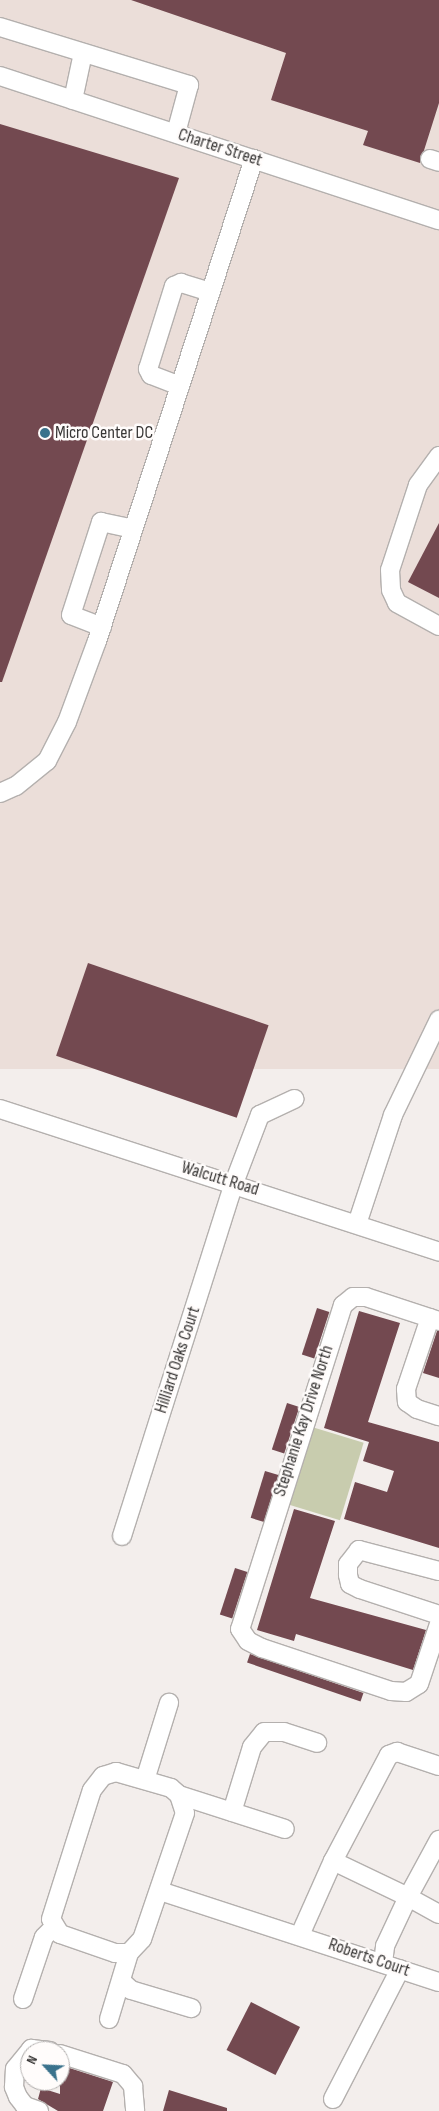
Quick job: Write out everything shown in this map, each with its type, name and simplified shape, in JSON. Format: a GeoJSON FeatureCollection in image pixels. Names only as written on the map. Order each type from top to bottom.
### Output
{"type":"FeatureCollection","features":[{"type":"Feature","properties":{"kind":"street"},"geometry":{"type":"LineString","coordinates":[[0,27],[189,85],[176,133]]}},
{"type":"Feature","properties":{"kind":"street"},"geometry":{"type":"LineString","coordinates":[[72,100],[83,53]]}},
{"type":"Feature","properties":{"kind":"street","name":"Charter Street"},"geometry":{"type":"LineString","coordinates":[[0,76],[439,220]]}},
{"type":"Feature","properties":{"kind":"street"},"geometry":{"type":"LineString","coordinates":[[0,793],[16,786],[47,761],[67,722],[102,627],[254,159]]}},
{"type":"Feature","properties":{"kind":"street"},"geometry":{"type":"LineString","coordinates":[[180,386],[151,375],[148,369],[174,286],[181,282],[211,292]]}},
{"type":"Feature","properties":{"kind":"street"},"geometry":{"type":"LineString","coordinates":[[439,456],[418,485],[390,570],[391,590],[397,602],[439,626]]}},
{"type":"Feature","properties":{"kind":"street"},"geometry":{"type":"LineString","coordinates":[[102,627],[71,615],[101,522],[133,529]]}},
{"type":"Feature","properties":{"kind":"street"},"geometry":{"type":"LineString","coordinates":[[357,1224],[393,1115],[439,1020]]}},
{"type":"Feature","properties":{"kind":"street","name":"Hilliard Oaks Court"},"geometry":{"type":"LineString","coordinates":[[122,1536],[234,1183],[260,1115],[294,1099]]}},
{"type":"Feature","properties":{"kind":"street","name":"Walcutt Road"},"geometry":{"type":"LineString","coordinates":[[0,1109],[234,1183],[439,1252]]}},
{"type":"Feature","properties":{"kind":"street","name":"Stephanie Kay Drive North"},"geometry":{"type":"LineString","coordinates":[[435,1319],[366,1297],[353,1297],[343,1304],[242,1618],[243,1636],[262,1648],[391,1691],[406,1692],[419,1684],[439,1624]]}},
{"type":"Feature","properties":{"kind":"street"},"geometry":{"type":"LineString","coordinates":[[435,1319],[406,1388],[407,1402],[417,1409],[439,1416]]}},
{"type":"Feature","properties":{"kind":"street"},"geometry":{"type":"LineString","coordinates":[[439,1571],[359,1550],[348,1564],[350,1584],[439,1615]]}},
{"type":"Feature","properties":{"kind":"street"},"geometry":{"type":"LineString","coordinates":[[145,1780],[169,1703]]}},
{"type":"Feature","properties":{"kind":"street"},"geometry":{"type":"LineString","coordinates":[[232,1812],[252,1747],[264,1732],[284,1732],[317,1743]]}},
{"type":"Feature","properties":{"kind":"street"},"geometry":{"type":"LineString","coordinates":[[300,1935],[334,1861],[389,1755],[397,1752],[439,1766]]}},
{"type":"Feature","properties":{"kind":"street"},"geometry":{"type":"LineString","coordinates":[[128,1953],[106,1950],[60,1934],[54,1927],[53,1910],[96,1782],[103,1776],[116,1772],[145,1780],[171,1788],[179,1795],[285,1829]]}},
{"type":"Feature","properties":{"kind":"street"},"geometry":{"type":"LineString","coordinates":[[109,2019],[128,1953],[142,1939],[160,1891],[185,1813],[179,1795]]}},
{"type":"Feature","properties":{"kind":"street"},"geometry":{"type":"LineString","coordinates":[[383,1963],[385,1946],[439,1840]]}},
{"type":"Feature","properties":{"kind":"street"},"geometry":{"type":"LineString","coordinates":[[334,1861],[439,1914]]}},
{"type":"Feature","properties":{"kind":"street","name":"Roberts Court"},"geometry":{"type":"LineString","coordinates":[[160,1891],[300,1935],[439,1982]]}},
{"type":"Feature","properties":{"kind":"street"},"geometry":{"type":"LineString","coordinates":[[23,1999],[44,1937],[54,1927]]}},
{"type":"Feature","properties":{"kind":"street"},"geometry":{"type":"LineString","coordinates":[[332,2099],[400,1969]]}},
{"type":"Feature","properties":{"kind":"street"},"geometry":{"type":"LineString","coordinates":[[121,1981],[131,1990],[191,2008]]}},
{"type":"Feature","properties":{"kind":"street"},"geometry":{"type":"LineString","coordinates":[[70,2057],[123,2074],[133,2086],[135,2111]]}},
{"type":"Feature","properties":{"kind":"street"},"geometry":{"type":"LineString","coordinates":[[20,2064],[13,2079],[18,2097],[25,2106],[39,2111]]}},
{"type":"Feature","properties":{"kind":"shaded area"},"geometry":{"type":"Polygon","coordinates":[[[0,0],[439,0],[439,1069],[0,1069],[0,0]]]}},
{"type":"Feature","properties":{"kind":"green space"},"geometry":{"type":"Polygon","coordinates":[[[312,1427],[364,1443],[340,1520],[288,1504],[312,1427]]]}},
{"type":"Feature","properties":{"kind":"building"},"geometry":{"type":"Polygon","coordinates":[[[131,0],[439,0],[439,103],[420,163],[363,145],[368,131],[271,100],[286,53],[131,0]]]}},
{"type":"Feature","properties":{"kind":"building","name":"Micro Center DC"},"geometry":{"type":"Polygon","coordinates":[[[0,124],[179,178],[2,682],[0,682],[0,124]]]}},
{"type":"Feature","properties":{"kind":"building"},"geometry":{"type":"Polygon","coordinates":[[[439,523],[439,598],[408,582],[439,523]]]}},
{"type":"Feature","properties":{"kind":"building"},"geometry":{"type":"Polygon","coordinates":[[[88,963],[269,1025],[237,1118],[56,1056],[88,963]]]}},
{"type":"Feature","properties":{"kind":"building"},"geometry":{"type":"Polygon","coordinates":[[[317,1308],[329,1312],[314,1359],[302,1355],[317,1308]]]}},
{"type":"Feature","properties":{"kind":"building"},"geometry":{"type":"Polygon","coordinates":[[[359,1311],[400,1323],[368,1422],[439,1442],[439,1548],[344,1519],[355,1482],[387,1492],[394,1471],[363,1461],[369,1442],[324,1428],[359,1311]]]}},
{"type":"Feature","properties":{"kind":"building"},"geometry":{"type":"Polygon","coordinates":[[[437,1331],[439,1331],[439,1378],[423,1373],[437,1331]]]}},
{"type":"Feature","properties":{"kind":"building"},"geometry":{"type":"Polygon","coordinates":[[[287,1403],[299,1407],[284,1454],[272,1450],[287,1403]]]}},
{"type":"Feature","properties":{"kind":"building"},"geometry":{"type":"Polygon","coordinates":[[[265,1471],[278,1475],[264,1522],[251,1518],[265,1471]]]}},
{"type":"Feature","properties":{"kind":"building"},"geometry":{"type":"Polygon","coordinates":[[[294,1509],[335,1521],[310,1598],[426,1630],[413,1670],[296,1634],[294,1641],[257,1630],[294,1509]]]}},
{"type":"Feature","properties":{"kind":"building"},"geometry":{"type":"Polygon","coordinates":[[[235,1568],[247,1572],[232,1619],[220,1615],[235,1568]]]}},
{"type":"Feature","properties":{"kind":"building"},"geometry":{"type":"Polygon","coordinates":[[[250,1654],[363,1693],[361,1702],[247,1663],[250,1654]]]}},
{"type":"Feature","properties":{"kind":"building"},"geometry":{"type":"Polygon","coordinates":[[[251,2002],[300,2027],[275,2075],[226,2050],[251,2002]]]}},
{"type":"Feature","properties":{"kind":"building"},"geometry":{"type":"Polygon","coordinates":[[[70,2068],[113,2082],[103,2111],[58,2111],[38,2099],[40,2091],[50,2091],[60,2094],[60,2091],[70,2091],[70,2068]]]}},
{"type":"Feature","properties":{"kind":"building"},"geometry":{"type":"Polygon","coordinates":[[[169,2090],[227,2108],[227,2111],[163,2111],[169,2090]]]}},
{"type":"Feature","properties":{"kind":"place","name":"Micro Center DC"},"geometry":{"type":"Point","coordinates":[45,433]}}]}
